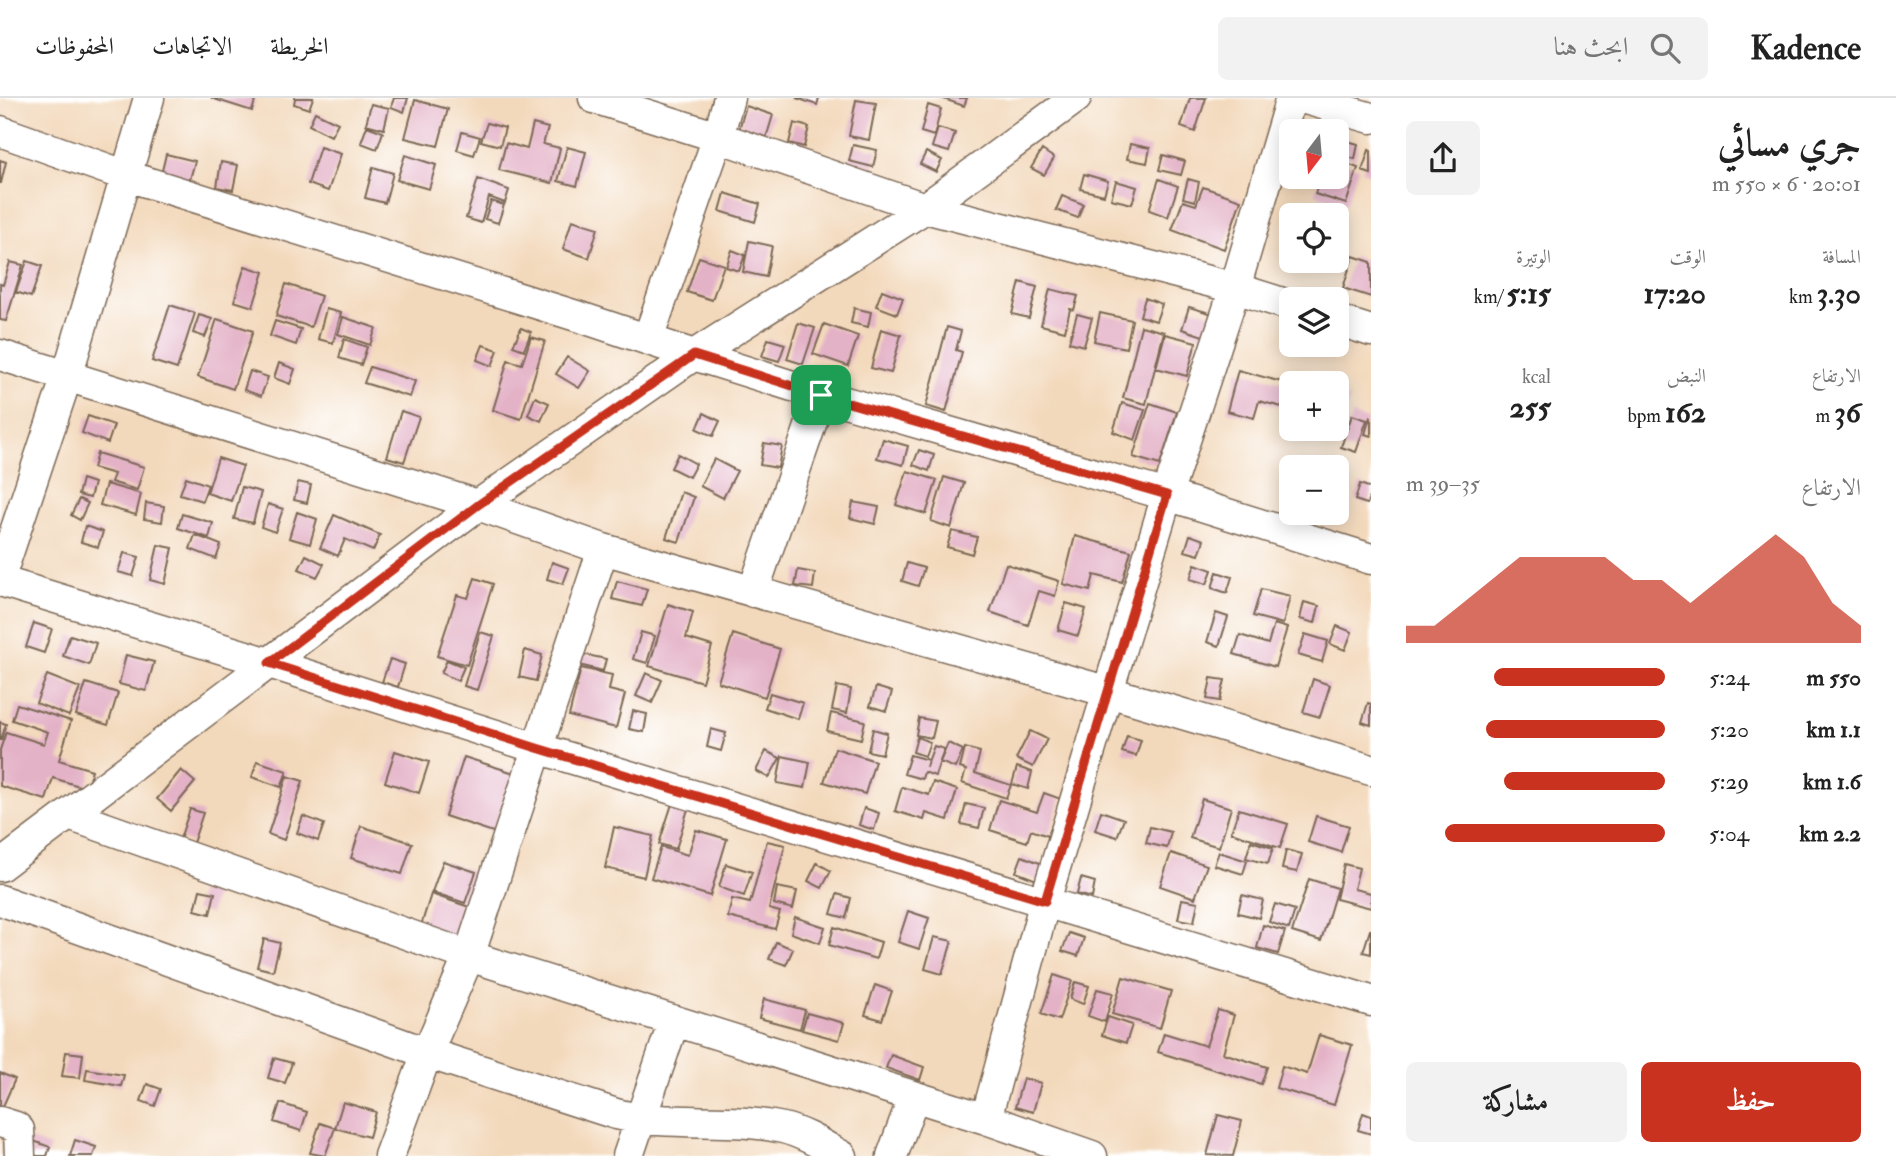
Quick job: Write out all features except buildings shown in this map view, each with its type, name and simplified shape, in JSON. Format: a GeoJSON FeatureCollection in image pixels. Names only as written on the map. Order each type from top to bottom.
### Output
{"type":"FeatureCollection","features":[{"type":"Feature","properties":{"kind":"street"},"geometry":{"type":"LineString","coordinates":[[149,98],[66,376],[0,579],[537,748],[1371,1001]]}},
{"type":"Feature","properties":{"kind":"street"},"geometry":{"type":"LineString","coordinates":[[594,98],[925,208],[1235,288],[1279,302]]}},
{"type":"Feature","properties":{"kind":"street"},"geometry":{"type":"LineString","coordinates":[[648,339],[729,98]]}},
{"type":"Feature","properties":{"kind":"street"},"geometry":{"type":"LineString","coordinates":[[0,866],[478,505],[694,355],[925,208],[1076,98]]}},
{"type":"Feature","properties":{"kind":"street"},"geometry":{"type":"LineString","coordinates":[[986,1119],[1045,901],[1167,495],[1235,288],[1291,98]]}},
{"type":"Feature","properties":{"kind":"street"},"geometry":{"type":"LineString","coordinates":[[1302,98],[1371,118]]}},
{"type":"Feature","properties":{"kind":"street"},"geometry":{"type":"LineString","coordinates":[[0,131],[127,176],[821,395],[1167,495],[1371,559]]}},
{"type":"Feature","properties":{"kind":"street"},"geometry":{"type":"LineString","coordinates":[[1349,324],[1371,331]]}},
{"type":"Feature","properties":{"kind":"street"},"geometry":{"type":"LineString","coordinates":[[0,355],[478,505],[604,549],[1109,692],[1371,770]]}},
{"type":"Feature","properties":{"kind":"street"},"geometry":{"type":"LineString","coordinates":[[752,592],[821,395]]}},
{"type":"Feature","properties":{"kind":"street"},"geometry":{"type":"LineString","coordinates":[[388,1156],[427,1053],[469,956],[604,549]]}},
{"type":"Feature","properties":{"kind":"street"},"geometry":{"type":"LineString","coordinates":[[69,815],[469,956],[915,1096],[1092,1156]]}},
{"type":"Feature","properties":{"kind":"street"},"geometry":{"type":"LineString","coordinates":[[0,900],[427,1053],[616,1114],[639,1120],[763,1125],[786,1129],[816,1141],[842,1156]]}},
{"type":"Feature","properties":{"kind":"street"},"geometry":{"type":"LineString","coordinates":[[628,1156],[674,1021]]}},
{"type":"Feature","properties":{"kind":"street"},"geometry":{"type":"LineString","coordinates":[[892,1156],[915,1096]]}},
{"type":"Feature","properties":{"kind":"street"},"geometry":{"type":"LineString","coordinates":[[0,1122],[19,1130],[20,1156]]}},
{"type":"Feature","properties":{"kind":"route"},"geometry":{"type":"LineString","coordinates":[[694,355],[821,395],[1167,495],[1045,901],[537,748],[269,663],[478,505],[694,355]]}}]}
